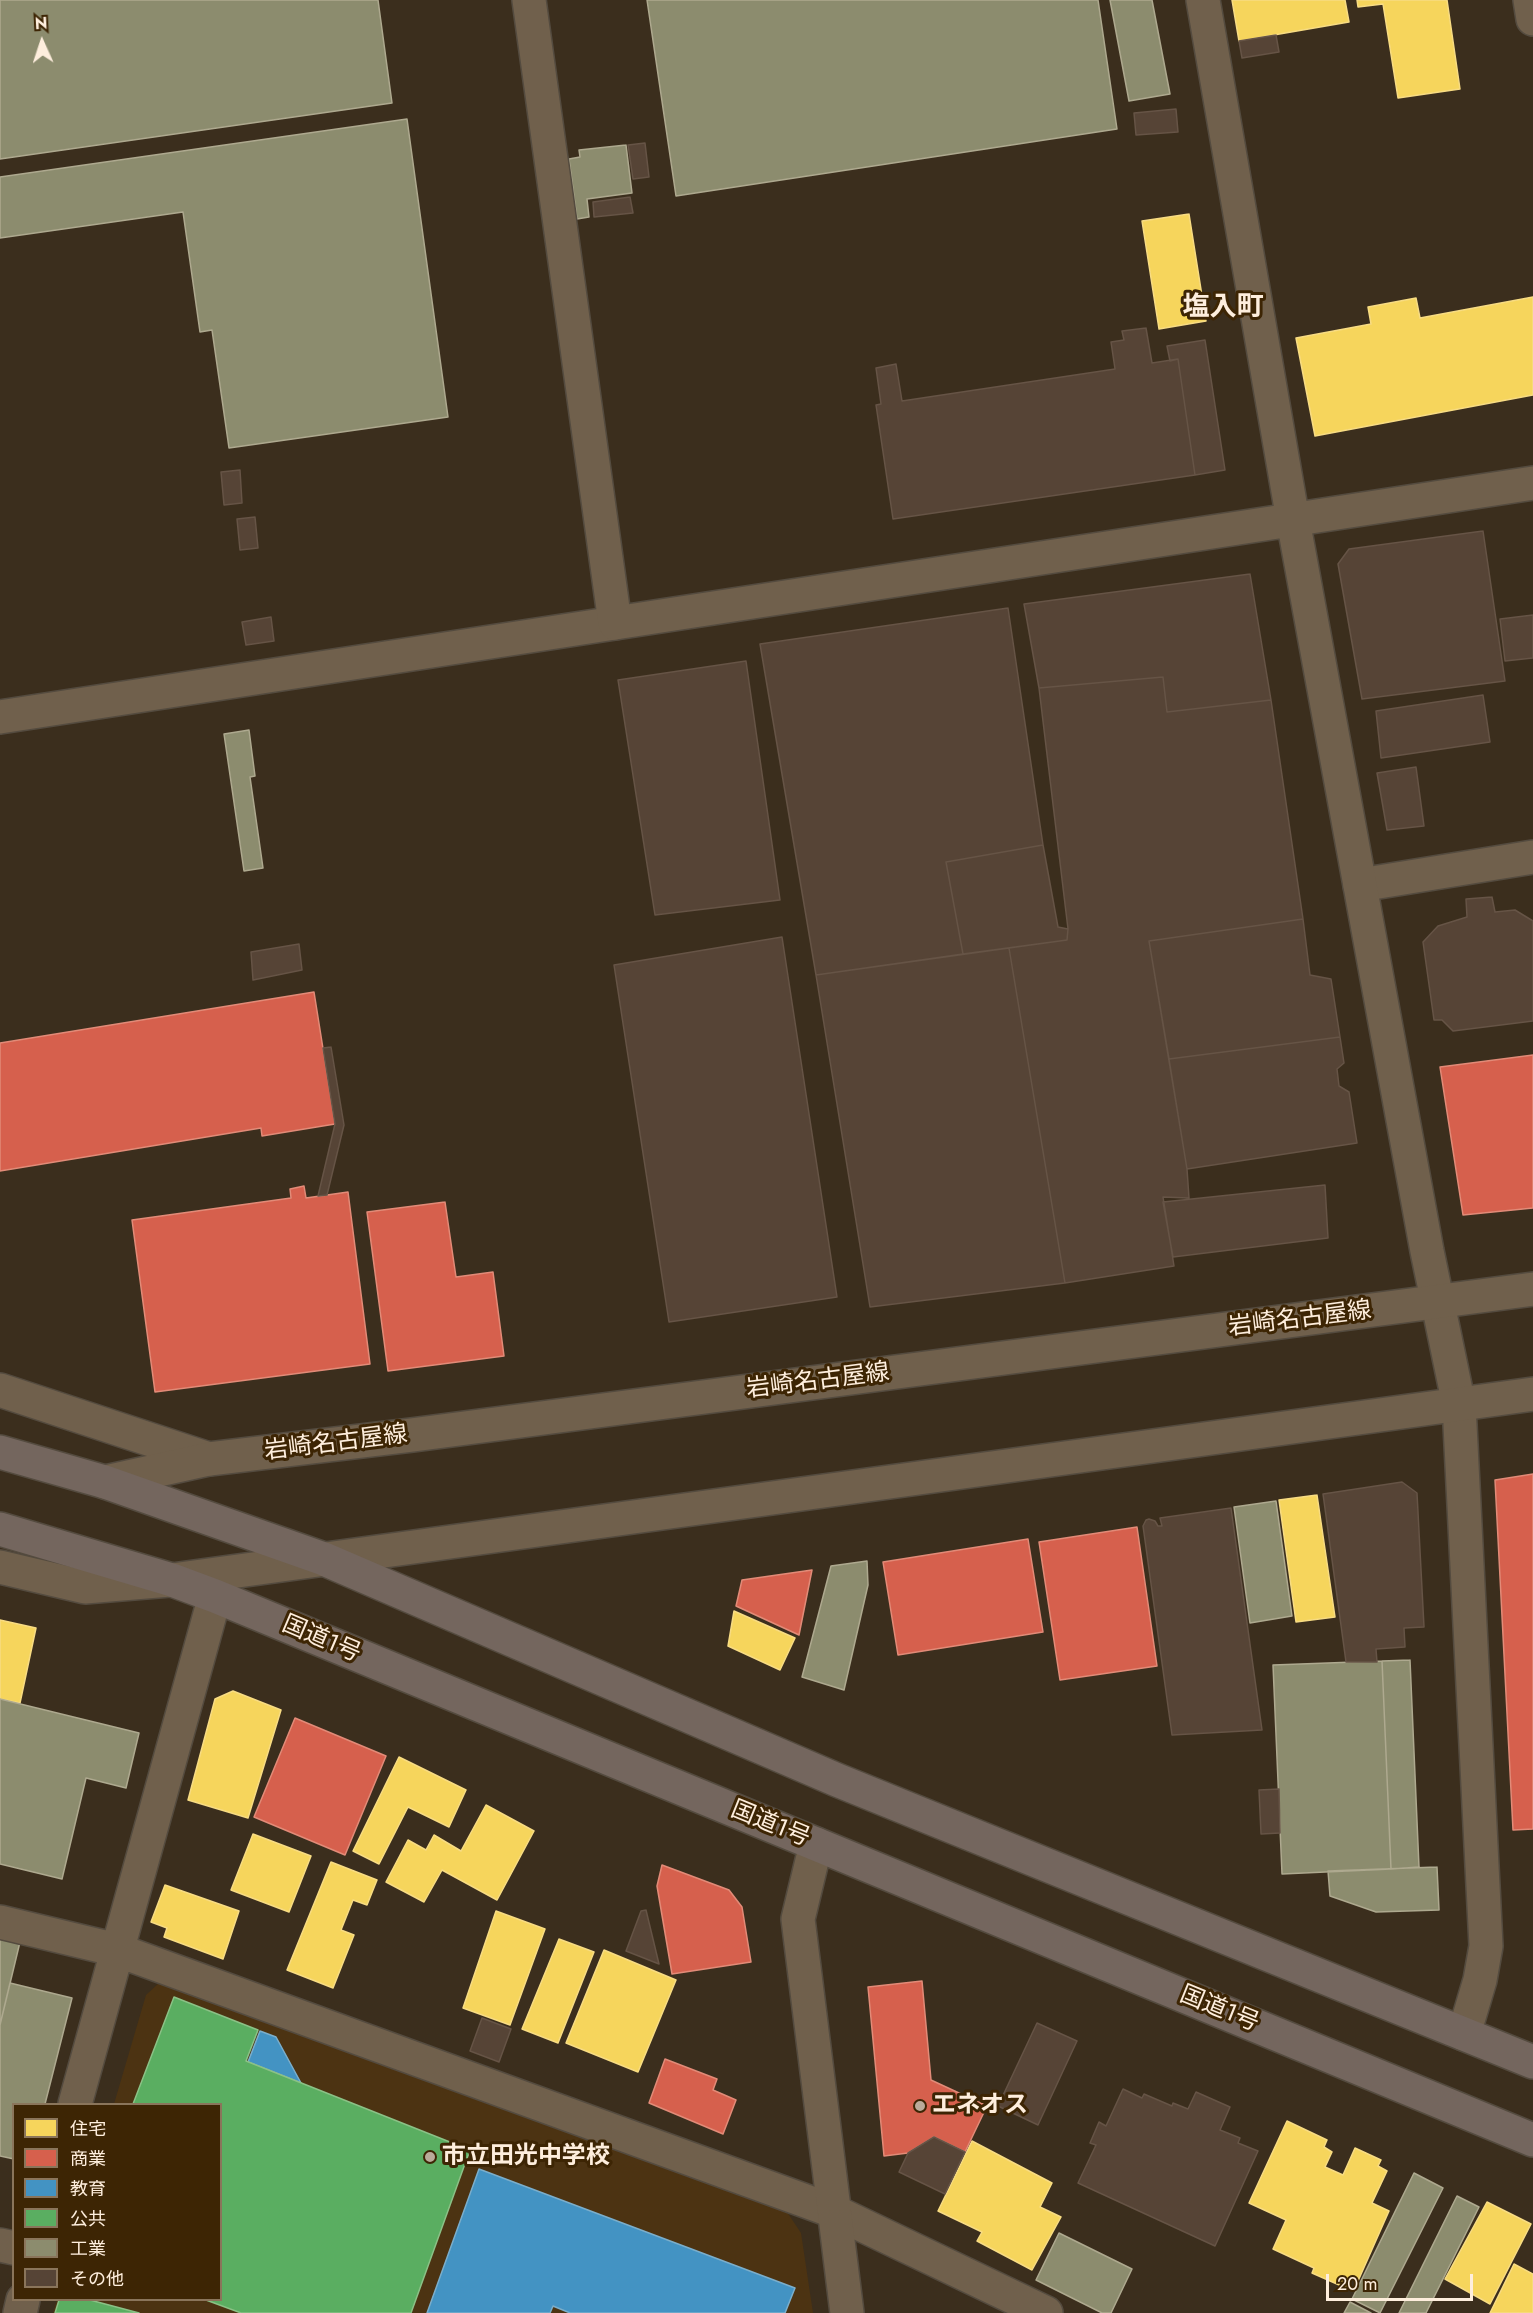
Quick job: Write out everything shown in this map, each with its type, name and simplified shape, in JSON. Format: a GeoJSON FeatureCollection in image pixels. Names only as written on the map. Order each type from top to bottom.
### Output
{"type":"FeatureCollection","features":[{"type":"Feature","properties":{"kind":"highway"},"geometry":{"type":"LineString","coordinates":[[0,1452],[105,1482],[324,1560],[837,1780],[1533,2062]]}},
{"type":"Feature","properties":{"kind":"highway","name":"国道1号"},"geometry":{"type":"LineString","coordinates":[[0,1529],[172,1580],[215,1596],[1533,2140]]}},
{"type":"Feature","properties":{"kind":"street"},"geometry":{"type":"LineString","coordinates":[[529,0],[615,623]]}},
{"type":"Feature","properties":{"kind":"street"},"geometry":{"type":"LineString","coordinates":[[1203,0],[1293,520],[1437,1302],[1459,1405],[1486,1946],[1480,1980],[1464,2034]]}},
{"type":"Feature","properties":{"kind":"street"},"geometry":{"type":"LineString","coordinates":[[1530,0],[1533,19]]}},
{"type":"Feature","properties":{"kind":"street"},"geometry":{"type":"LineString","coordinates":[[0,717],[1533,483]]}},
{"type":"Feature","properties":{"kind":"street"},"geometry":{"type":"LineString","coordinates":[[1360,885],[1533,856]]}},
{"type":"Feature","properties":{"kind":"street","name":"岩崎名古屋線"},"geometry":{"type":"LineString","coordinates":[[105,1482],[209,1459],[424,1434],[1533,1289]]}},
{"type":"Feature","properties":{"kind":"street"},"geometry":{"type":"LineString","coordinates":[[0,1390],[209,1459]]}},
{"type":"Feature","properties":{"kind":"street"},"geometry":{"type":"LineString","coordinates":[[0,1567],[85,1587],[172,1580],[1533,1394]]}},
{"type":"Feature","properties":{"kind":"street"},"geometry":{"type":"LineString","coordinates":[[75,2103],[215,1596]]}},
{"type":"Feature","properties":{"kind":"street"},"geometry":{"type":"LineString","coordinates":[[816,1844],[798,1920],[847,2313]]}},
{"type":"Feature","properties":{"kind":"street"},"geometry":{"type":"LineString","coordinates":[[0,1922],[117,1950],[833,2211],[1046,2313]]}},
{"type":"Feature","properties":{"kind":"shaded area","name":"市立田光中学校"},"geometry":{"type":"Polygon","coordinates":[[[159,1983],[785,2209],[801,2233],[813,2313],[53,2313],[57,2301],[222,2301],[222,2103],[114,2103],[146,1995],[159,1983]]]}},
{"type":"Feature","properties":{"kind":"building: 住宅"},"geometry":{"type":"Polygon","coordinates":[[[1232,0],[1345,0],[1349,22],[1239,41],[1232,0]]]}},
{"type":"Feature","properties":{"kind":"building: 住宅"},"geometry":{"type":"Polygon","coordinates":[[[1357,0],[1447,0],[1460,89],[1398,98],[1383,4],[1358,7],[1357,0]]]}},
{"type":"Feature","properties":{"kind":"building: 住宅"},"geometry":{"type":"Polygon","coordinates":[[[1189,214],[1206,321],[1159,329],[1142,221],[1189,214]]]}},
{"type":"Feature","properties":{"kind":"building: 住宅"},"geometry":{"type":"Polygon","coordinates":[[[1533,297],[1533,395],[1315,436],[1296,338],[1371,324],[1368,307],[1416,298],[1420,318],[1533,297]]]}},
{"type":"Feature","properties":{"kind":"building: 住宅"},"geometry":{"type":"Polygon","coordinates":[[[1317,1495],[1335,1617],[1296,1622],[1279,1500],[1317,1495]]]}},
{"type":"Feature","properties":{"kind":"building: 住宅"},"geometry":{"type":"Polygon","coordinates":[[[734,1611],[795,1638],[780,1670],[728,1646],[734,1611]]]}},
{"type":"Feature","properties":{"kind":"building: 住宅"},"geometry":{"type":"Polygon","coordinates":[[[0,1620],[36,1628],[20,1703],[0,1699],[0,1620]]]}},
{"type":"Feature","properties":{"kind":"building: 住宅"},"geometry":{"type":"Polygon","coordinates":[[[233,1691],[281,1710],[248,1818],[188,1800],[215,1699],[233,1691]]]}},
{"type":"Feature","properties":{"kind":"building: 住宅"},"geometry":{"type":"Polygon","coordinates":[[[399,1757],[466,1790],[449,1827],[408,1807],[379,1864],[353,1851],[399,1757]]]}},
{"type":"Feature","properties":{"kind":"building: 住宅"},"geometry":{"type":"Polygon","coordinates":[[[486,1805],[534,1831],[497,1900],[442,1870],[424,1902],[386,1882],[408,1840],[426,1850],[434,1835],[461,1851],[486,1805]]]}},
{"type":"Feature","properties":{"kind":"building: 住宅"},"geometry":{"type":"Polygon","coordinates":[[[253,1834],[311,1856],[289,1912],[231,1890],[253,1834]]]}},
{"type":"Feature","properties":{"kind":"building: 住宅"},"geometry":{"type":"Polygon","coordinates":[[[331,1862],[377,1880],[367,1905],[353,1900],[341,1930],[354,1935],[333,1988],[287,1970],[331,1862]]]}},
{"type":"Feature","properties":{"kind":"building: 住宅"},"geometry":{"type":"Polygon","coordinates":[[[165,1885],[239,1911],[223,1959],[164,1937],[167,1928],[151,1922],[165,1885]]]}},
{"type":"Feature","properties":{"kind":"building: 住宅"},"geometry":{"type":"Polygon","coordinates":[[[496,1911],[545,1929],[510,2025],[463,2008],[496,1911]]]}},
{"type":"Feature","properties":{"kind":"building: 住宅"},"geometry":{"type":"Polygon","coordinates":[[[559,1939],[594,1952],[558,2043],[522,2029],[559,1939]]]}},
{"type":"Feature","properties":{"kind":"building: 住宅"},"geometry":{"type":"Polygon","coordinates":[[[604,1950],[676,1980],[638,2072],[566,2043],[604,1950]]]}},
{"type":"Feature","properties":{"kind":"building: 住宅"},"geometry":{"type":"Polygon","coordinates":[[[1287,2121],[1327,2140],[1324,2147],[1332,2152],[1325,2167],[1343,2175],[1355,2148],[1381,2160],[1378,2166],[1387,2171],[1372,2203],[1389,2211],[1358,2281],[1351,2278],[1346,2288],[1312,2273],[1314,2268],[1273,2249],[1286,2220],[1249,2203],[1287,2121]]]}},
{"type":"Feature","properties":{"kind":"building: 住宅"},"geometry":{"type":"Polygon","coordinates":[[[972,2141],[1052,2183],[1040,2207],[1061,2217],[1032,2270],[977,2241],[982,2232],[938,2211],[972,2141]]]}},
{"type":"Feature","properties":{"kind":"building: 住宅"},"geometry":{"type":"Polygon","coordinates":[[[1487,2202],[1531,2224],[1490,2304],[1445,2279],[1487,2202]]]}},
{"type":"Feature","properties":{"kind":"building: 住宅"},"geometry":{"type":"Polygon","coordinates":[[[1514,2264],[1533,2274],[1533,2313],[1490,2313],[1514,2264]]]}},
{"type":"Feature","properties":{"kind":"building: 商業"},"geometry":{"type":"Polygon","coordinates":[[[314,992],[335,1124],[262,1136],[261,1128],[0,1171],[0,1043],[314,992]]]}},
{"type":"Feature","properties":{"kind":"building: 商業"},"geometry":{"type":"Polygon","coordinates":[[[1533,1055],[1533,1208],[1463,1215],[1440,1067],[1533,1055]]]}},
{"type":"Feature","properties":{"kind":"building: 商業"},"geometry":{"type":"Polygon","coordinates":[[[304,1186],[306,1198],[348,1192],[370,1364],[155,1392],[132,1220],[291,1198],[290,1189],[304,1186]]]}},
{"type":"Feature","properties":{"kind":"building: 商業"},"geometry":{"type":"Polygon","coordinates":[[[445,1202],[456,1277],[493,1272],[504,1356],[388,1371],[367,1212],[445,1202]]]}},
{"type":"Feature","properties":{"kind":"building: 商業"},"geometry":{"type":"Polygon","coordinates":[[[1533,1474],[1533,1829],[1513,1830],[1495,1480],[1533,1474]]]}},
{"type":"Feature","properties":{"kind":"building: 商業"},"geometry":{"type":"Polygon","coordinates":[[[1137,1527],[1157,1666],[1060,1680],[1039,1542],[1137,1527]]]}},
{"type":"Feature","properties":{"kind":"building: 商業"},"geometry":{"type":"Polygon","coordinates":[[[1028,1539],[1043,1632],[898,1655],[883,1562],[1028,1539]]]}},
{"type":"Feature","properties":{"kind":"building: 商業"},"geometry":{"type":"Polygon","coordinates":[[[812,1570],[799,1635],[736,1606],[742,1580],[812,1570]]]}},
{"type":"Feature","properties":{"kind":"building: 商業"},"geometry":{"type":"Polygon","coordinates":[[[295,1718],[386,1756],[345,1855],[254,1817],[295,1718]]]}},
{"type":"Feature","properties":{"kind":"building: 商業"},"geometry":{"type":"Polygon","coordinates":[[[662,1865],[729,1890],[742,1907],[751,1962],[672,1974],[657,1886],[662,1865]]]}},
{"type":"Feature","properties":{"kind":"building: 商業"},"geometry":{"type":"Polygon","coordinates":[[[922,1981],[931,2080],[987,2106],[965,2152],[934,2137],[908,2153],[884,2156],[868,1987],[922,1981]]]}},
{"type":"Feature","properties":{"kind":"building: 商業"},"geometry":{"type":"Polygon","coordinates":[[[665,2059],[717,2079],[713,2090],[736,2100],[723,2134],[649,2103],[665,2059]]]}},
{"type":"Feature","properties":{"kind":"building: 教育"},"geometry":{"type":"Polygon","coordinates":[[[260,2031],[276,2037],[301,2083],[248,2062],[260,2031]]]}},
{"type":"Feature","properties":{"kind":"building: 教育"},"geometry":{"type":"Polygon","coordinates":[[[479,2169],[795,2288],[785,2313],[570,2313],[553,2306],[550,2313],[427,2313],[479,2169]]]}},
{"type":"Feature","properties":{"kind":"building: 公共"},"geometry":{"type":"Polygon","coordinates":[[[174,1997],[258,2030],[246,2061],[470,2150],[411,2313],[241,2313],[209,2301],[222,2301],[222,2103],[133,2103],[174,1997]]]}},
{"type":"Feature","properties":{"kind":"building: 公共"},"geometry":{"type":"Polygon","coordinates":[[[59,2301],[94,2301],[139,2313],[55,2313],[59,2301]]]}},
{"type":"Feature","properties":{"kind":"building: 工業"},"geometry":{"type":"Polygon","coordinates":[[[0,0],[378,0],[392,103],[0,159],[0,0]]]}},
{"type":"Feature","properties":{"kind":"building: 工業"},"geometry":{"type":"Polygon","coordinates":[[[647,0],[1098,0],[1117,129],[676,196],[647,0]]]}},
{"type":"Feature","properties":{"kind":"building: 工業"},"geometry":{"type":"Polygon","coordinates":[[[1110,0],[1152,0],[1170,94],[1129,101],[1110,0]]]}},
{"type":"Feature","properties":{"kind":"building: 工業"},"geometry":{"type":"Polygon","coordinates":[[[407,119],[448,417],[229,448],[212,330],[200,332],[183,212],[0,238],[0,177],[407,119]]]}},
{"type":"Feature","properties":{"kind":"building: 工業"},"geometry":{"type":"Polygon","coordinates":[[[626,145],[632,193],[587,199],[589,217],[577,219],[569,159],[580,157],[579,150],[626,145]]]}},
{"type":"Feature","properties":{"kind":"building: 工業"},"geometry":{"type":"Polygon","coordinates":[[[249,730],[255,776],[250,777],[263,868],[244,871],[224,734],[249,730]]]}},
{"type":"Feature","properties":{"kind":"building: 工業"},"geometry":{"type":"Polygon","coordinates":[[[1276,1501],[1292,1616],[1250,1623],[1234,1507],[1276,1501]]]}},
{"type":"Feature","properties":{"kind":"building: 工業"},"geometry":{"type":"Polygon","coordinates":[[[867,1561],[868,1585],[844,1690],[802,1677],[831,1566],[867,1561]]]}},
{"type":"Feature","properties":{"kind":"building: 工業"},"geometry":{"type":"Polygon","coordinates":[[[1410,1660],[1419,1867],[1391,1869],[1382,1661],[1410,1660]]]}},
{"type":"Feature","properties":{"kind":"building: 工業"},"geometry":{"type":"Polygon","coordinates":[[[1382,1661],[1391,1869],[1282,1874],[1273,1665],[1382,1661]]]}},
{"type":"Feature","properties":{"kind":"building: 工業"},"geometry":{"type":"Polygon","coordinates":[[[0,1699],[139,1733],[126,1788],[86,1778],[62,1879],[0,1864],[0,1699]]]}},
{"type":"Feature","properties":{"kind":"building: 工業"},"geometry":{"type":"Polygon","coordinates":[[[1437,1867],[1439,1910],[1376,1912],[1330,1896],[1328,1871],[1437,1867]]]}},
{"type":"Feature","properties":{"kind":"building: 工業"},"geometry":{"type":"Polygon","coordinates":[[[0,1937],[20,1942],[0,2025],[0,1937]]]}},
{"type":"Feature","properties":{"kind":"building: 工業"},"geometry":{"type":"Polygon","coordinates":[[[10,1983],[72,1998],[45,2103],[12,2103],[12,2159],[0,2156],[0,2025],[10,1983]]]}},
{"type":"Feature","properties":{"kind":"building: 工業"},"geometry":{"type":"Polygon","coordinates":[[[1414,2173],[1443,2188],[1380,2313],[1352,2299],[1414,2173]]]}},
{"type":"Feature","properties":{"kind":"building: 工業"},"geometry":{"type":"Polygon","coordinates":[[[1457,2196],[1479,2207],[1426,2313],[1399,2313],[1457,2196]]]}},
{"type":"Feature","properties":{"kind":"building: 工業"},"geometry":{"type":"Polygon","coordinates":[[[1059,2233],[1132,2269],[1111,2313],[1102,2313],[1036,2280],[1059,2233]]]}},
{"type":"Feature","properties":{"kind":"building: 工業"},"geometry":{"type":"Polygon","coordinates":[[[1350,2302],[1371,2313],[1344,2313],[1350,2302]]]}},
{"type":"Feature","properties":{"kind":"building: その他"},"geometry":{"type":"Polygon","coordinates":[[[1276,35],[1279,52],[1242,58],[1239,41],[1276,35]]]}},
{"type":"Feature","properties":{"kind":"building: その他"},"geometry":{"type":"Polygon","coordinates":[[[1176,109],[1178,132],[1136,135],[1134,113],[1176,109]]]}},
{"type":"Feature","properties":{"kind":"building: その他"},"geometry":{"type":"Polygon","coordinates":[[[645,143],[649,177],[633,179],[628,145],[645,143]]]}},
{"type":"Feature","properties":{"kind":"building: その他"},"geometry":{"type":"Polygon","coordinates":[[[630,197],[633,213],[594,217],[593,202],[630,197]]]}},
{"type":"Feature","properties":{"kind":"building: その他"},"geometry":{"type":"Polygon","coordinates":[[[1146,328],[1152,363],[1178,359],[1195,475],[893,519],[876,405],[881,404],[876,368],[896,364],[902,401],[1115,369],[1111,342],[1124,340],[1122,331],[1146,328]]]}},
{"type":"Feature","properties":{"kind":"building: その他"},"geometry":{"type":"Polygon","coordinates":[[[1205,340],[1225,470],[1195,475],[1178,359],[1170,361],[1167,346],[1205,340]]]}},
{"type":"Feature","properties":{"kind":"building: その他"},"geometry":{"type":"Polygon","coordinates":[[[240,470],[242,503],[224,505],[221,472],[240,470]]]}},
{"type":"Feature","properties":{"kind":"building: その他"},"geometry":{"type":"Polygon","coordinates":[[[255,517],[258,548],[240,550],[237,519],[255,517]]]}},
{"type":"Feature","properties":{"kind":"building: その他"},"geometry":{"type":"Polygon","coordinates":[[[1483,531],[1505,681],[1362,699],[1338,564],[1349,549],[1483,531]]]}},
{"type":"Feature","properties":{"kind":"building: その他"},"geometry":{"type":"Polygon","coordinates":[[[1250,574],[1271,700],[1167,712],[1163,677],[1039,688],[1024,604],[1250,574]]]}},
{"type":"Feature","properties":{"kind":"building: その他"},"geometry":{"type":"Polygon","coordinates":[[[1008,608],[1043,845],[946,862],[963,954],[816,975],[760,644],[1008,608]]]}},
{"type":"Feature","properties":{"kind":"building: その他"},"geometry":{"type":"Polygon","coordinates":[[[1533,615],[1533,658],[1505,661],[1500,619],[1533,615]]]}},
{"type":"Feature","properties":{"kind":"building: その他"},"geometry":{"type":"Polygon","coordinates":[[[271,617],[274,641],[246,645],[242,622],[271,617]]]}},
{"type":"Feature","properties":{"kind":"building: その他"},"geometry":{"type":"Polygon","coordinates":[[[746,661],[780,900],[655,915],[618,680],[746,661]]]}},
{"type":"Feature","properties":{"kind":"building: その他"},"geometry":{"type":"Polygon","coordinates":[[[1163,677],[1167,712],[1271,700],[1303,919],[1149,941],[1187,1169],[1189,1198],[1163,1197],[1174,1266],[1065,1283],[1009,948],[1067,940],[1068,929],[1039,688],[1163,677]]]}},
{"type":"Feature","properties":{"kind":"building: その他"},"geometry":{"type":"Polygon","coordinates":[[[1483,695],[1490,742],[1381,758],[1376,711],[1483,695]]]}},
{"type":"Feature","properties":{"kind":"building: その他"},"geometry":{"type":"Polygon","coordinates":[[[1416,767],[1424,826],[1387,830],[1377,773],[1416,767]]]}},
{"type":"Feature","properties":{"kind":"building: その他"},"geometry":{"type":"Polygon","coordinates":[[[1043,845],[1058,927],[1068,929],[1067,940],[963,954],[946,862],[1043,845]]]}},
{"type":"Feature","properties":{"kind":"building: その他"},"geometry":{"type":"Polygon","coordinates":[[[1492,897],[1495,912],[1515,910],[1533,921],[1533,1021],[1453,1031],[1442,1020],[1434,1020],[1423,942],[1438,926],[1467,917],[1466,899],[1492,897]]]}},
{"type":"Feature","properties":{"kind":"building: その他"},"geometry":{"type":"Polygon","coordinates":[[[1303,919],[1310,975],[1331,979],[1340,1037],[1169,1059],[1149,941],[1303,919]]]}},
{"type":"Feature","properties":{"kind":"building: その他"},"geometry":{"type":"Polygon","coordinates":[[[782,937],[837,1297],[669,1322],[614,965],[782,937]]]}},
{"type":"Feature","properties":{"kind":"building: その他"},"geometry":{"type":"Polygon","coordinates":[[[299,944],[302,970],[253,980],[251,952],[299,944]]]}},
{"type":"Feature","properties":{"kind":"building: その他"},"geometry":{"type":"Polygon","coordinates":[[[1009,948],[1065,1283],[870,1307],[816,975],[1009,948]]]}},
{"type":"Feature","properties":{"kind":"building: その他"},"geometry":{"type":"Polygon","coordinates":[[[1340,1037],[1344,1063],[1337,1069],[1339,1086],[1349,1092],[1357,1143],[1187,1169],[1169,1059],[1340,1037]]]}},
{"type":"Feature","properties":{"kind":"building: その他"},"geometry":{"type":"Polygon","coordinates":[[[331,1047],[344,1125],[327,1195],[318,1196],[335,1124],[323,1048],[331,1047]]]}},
{"type":"Feature","properties":{"kind":"building: その他"},"geometry":{"type":"Polygon","coordinates":[[[1325,1185],[1328,1238],[1173,1257],[1163,1202],[1325,1185]]]}},
{"type":"Feature","properties":{"kind":"building: その他"},"geometry":{"type":"Polygon","coordinates":[[[1402,1482],[1417,1493],[1424,1627],[1404,1628],[1405,1647],[1376,1649],[1377,1662],[1346,1662],[1323,1494],[1402,1482]]]}},
{"type":"Feature","properties":{"kind":"building: その他"},"geometry":{"type":"Polygon","coordinates":[[[1231,1508],[1262,1730],[1172,1735],[1143,1526],[1149,1519],[1155,1521],[1158,1526],[1162,1526],[1160,1518],[1231,1508]]]}},
{"type":"Feature","properties":{"kind":"building: その他"},"geometry":{"type":"Polygon","coordinates":[[[1279,1789],[1280,1833],[1261,1834],[1259,1790],[1279,1789]]]}},
{"type":"Feature","properties":{"kind":"building: その他"},"geometry":{"type":"Polygon","coordinates":[[[646,1910],[659,1964],[626,1951],[641,1911],[646,1910]]]}},
{"type":"Feature","properties":{"kind":"building: その他"},"geometry":{"type":"Polygon","coordinates":[[[482,2018],[511,2029],[499,2062],[470,2051],[482,2018]]]}},
{"type":"Feature","properties":{"kind":"building: その他"},"geometry":{"type":"Polygon","coordinates":[[[1037,2023],[1077,2041],[1038,2125],[998,2106],[1037,2023]]]}},
{"type":"Feature","properties":{"kind":"building: その他"},"geometry":{"type":"Polygon","coordinates":[[[1123,2089],[1142,2098],[1144,2094],[1172,2106],[1173,2103],[1188,2109],[1196,2092],[1230,2107],[1220,2130],[1240,2138],[1238,2143],[1258,2151],[1215,2246],[1078,2183],[1096,2145],[1090,2143],[1099,2122],[1106,2126],[1123,2089]]]}},
{"type":"Feature","properties":{"kind":"building: その他"},"geometry":{"type":"Polygon","coordinates":[[[934,2137],[965,2152],[945,2194],[899,2172],[908,2153],[934,2137]]]}},
{"type":"Feature","properties":{"kind":"place","name":"エネオス"},"geometry":{"type":"Point","coordinates":[920,2106]}},
{"type":"Feature","properties":{"kind":"place","name":"市立田光中学校"},"geometry":{"type":"Point","coordinates":[430,2157]}},
{"type":"Feature","properties":{"kind":"district","name":"塩入町"},"geometry":{"type":"Point","coordinates":[1223,308]}}]}
